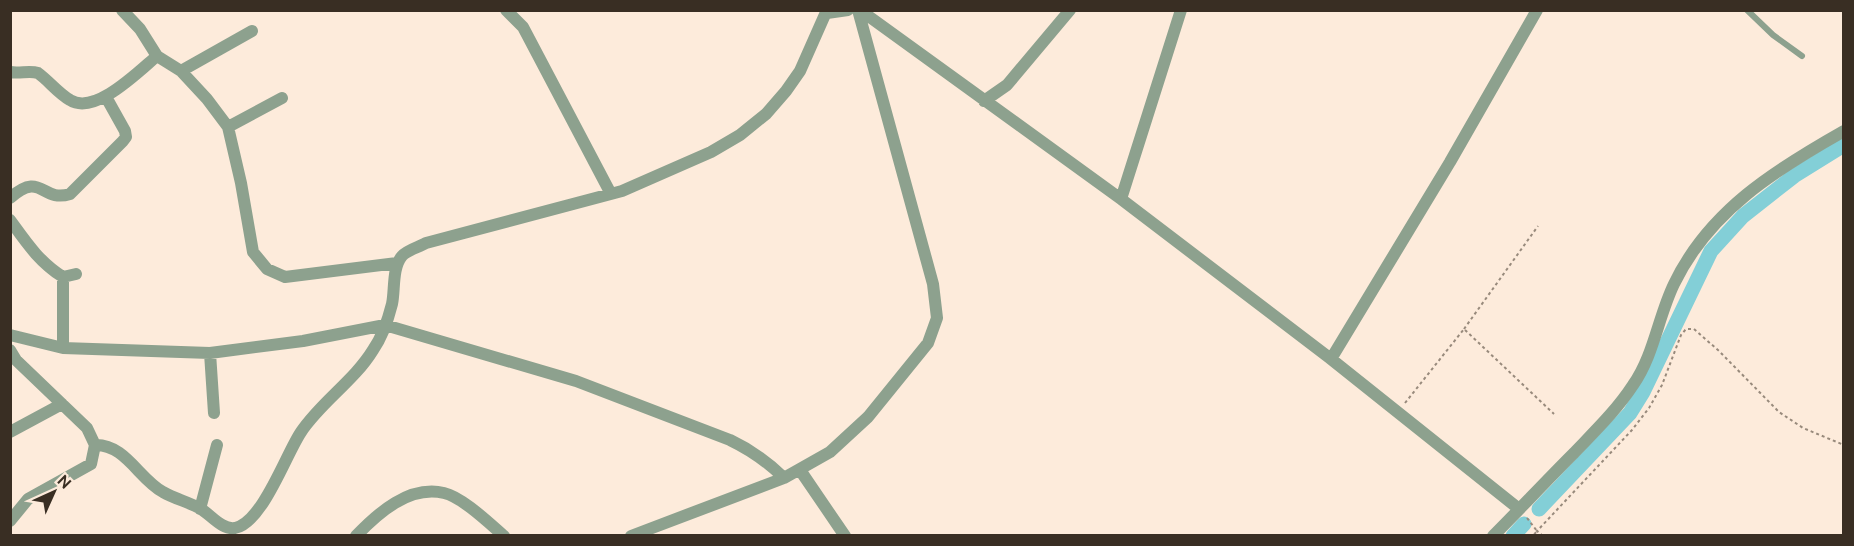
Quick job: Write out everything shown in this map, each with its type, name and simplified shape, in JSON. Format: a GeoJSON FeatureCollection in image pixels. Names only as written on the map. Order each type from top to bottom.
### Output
{"type":"FeatureCollection","features":[{"type":"Feature","properties":{"kind":"street"},"geometry":{"type":"LineString","coordinates":[[122,10],[140,29],[157,56],[181,71],[207,99],[228,127],[242,183],[253,252],[267,269],[285,277],[398,263]]}},
{"type":"Feature","properties":{"kind":"street"},"geometry":{"type":"LineString","coordinates":[[506,10],[523,27],[610,194]]}},
{"type":"Feature","properties":{"kind":"street"},"geometry":{"type":"LineString","coordinates":[[94,445],[103,445],[120,453],[156,487],[200,508],[225,527],[234,528],[243,525],[258,509],[276,481],[301,432],[373,351],[392,304],[398,263],[403,254],[426,243],[622,191],[711,152],[740,135],[766,114],[800,71],[827,12],[848,10]]}},
{"type":"Feature","properties":{"kind":"street"},"geometry":{"type":"LineString","coordinates":[[859,10],[1121,199],[1331,359],[1519,509]]}},
{"type":"Feature","properties":{"kind":"street"},"geometry":{"type":"LineString","coordinates":[[631,536],[784,478],[830,452],[868,417],[927,343],[937,318],[933,284],[859,10]]}},
{"type":"Feature","properties":{"kind":"street"},"geometry":{"type":"LineString","coordinates":[[984,101],[1007,85],[1070,10]]}},
{"type":"Feature","properties":{"kind":"street"},"geometry":{"type":"LineString","coordinates":[[1121,199],[1181,10]]}},
{"type":"Feature","properties":{"kind":"street"},"geometry":{"type":"LineString","coordinates":[[1331,359],[1450,162],[1537,10]]}},
{"type":"Feature","properties":{"kind":"street"},"geometry":{"type":"LineString","coordinates":[[181,71],[252,32]]}},
{"type":"Feature","properties":{"kind":"street"},"geometry":{"type":"LineString","coordinates":[[10,72],[18,74],[33,71],[38,73],[69,100],[85,103],[106,97],[157,56]]}},
{"type":"Feature","properties":{"kind":"street"},"geometry":{"type":"LineString","coordinates":[[10,198],[21,189],[34,186],[56,196],[70,194],[123,141],[126,137],[125,131],[106,97]]}},
{"type":"Feature","properties":{"kind":"street"},"geometry":{"type":"LineString","coordinates":[[228,127],[282,98]]}},
{"type":"Feature","properties":{"kind":"street"},"geometry":{"type":"LineString","coordinates":[[1493,536],[1615,410],[1633,386],[1644,368],[1673,285],[1696,244],[1739,200],[1798,157],[1844,131]]}},
{"type":"Feature","properties":{"kind":"street"},"geometry":{"type":"LineString","coordinates":[[10,220],[32,251],[47,267],[63,277],[76,274]]}},
{"type":"Feature","properties":{"kind":"street"},"geometry":{"type":"LineString","coordinates":[[63,277],[63,348]]}},
{"type":"Feature","properties":{"kind":"street"},"geometry":{"type":"LineString","coordinates":[[10,335],[63,348],[210,353],[303,341],[385,325],[576,381],[730,440],[750,449],[767,461],[784,478]]}},
{"type":"Feature","properties":{"kind":"street"},"geometry":{"type":"LineString","coordinates":[[10,350],[16,360],[87,428],[94,445],[91,464],[28,499],[10,521]]}},
{"type":"Feature","properties":{"kind":"street"},"geometry":{"type":"LineString","coordinates":[[210,353],[214,413]]}},
{"type":"Feature","properties":{"kind":"street"},"geometry":{"type":"LineString","coordinates":[[10,432],[62,404]]}},
{"type":"Feature","properties":{"kind":"street"},"geometry":{"type":"LineString","coordinates":[[200,508],[217,445]]}},
{"type":"Feature","properties":{"kind":"street"},"geometry":{"type":"LineString","coordinates":[[800,470],[844,536]]}},
{"type":"Feature","properties":{"kind":"street"},"geometry":{"type":"LineString","coordinates":[[356,536],[373,518],[401,499],[424,492],[445,493],[474,510],[504,536]]}},
{"type":"Feature","properties":{"kind":"lane"},"geometry":{"type":"LineString","coordinates":[[1747,10],[1802,56]]}},
{"type":"Feature","properties":{"kind":"path"},"geometry":{"type":"LineString","coordinates":[[1398,412],[1464,329],[1538,226]]}},
{"type":"Feature","properties":{"kind":"path"},"geometry":{"type":"LineString","coordinates":[[1464,329],[1554,414]]}},
{"type":"Feature","properties":{"kind":"path"},"geometry":{"type":"LineString","coordinates":[[1533,536],[1632,430],[1662,385],[1681,335],[1686,329],[1695,329],[1779,412],[1803,428],[1844,445]]}},
{"type":"Feature","properties":{"kind":"path"},"geometry":{"type":"LineString","coordinates":[[1519,509],[1543,536]]}},
{"type":"Feature","properties":{"kind":"waterway"},"geometry":{"type":"LineString","coordinates":[[1539,509],[1630,413],[1643,392],[1711,251],[1743,216],[1794,176],[1844,145]]}},
{"type":"Feature","properties":{"kind":"waterway"},"geometry":{"type":"LineString","coordinates":[[1513,536],[1524,524]]}}]}
